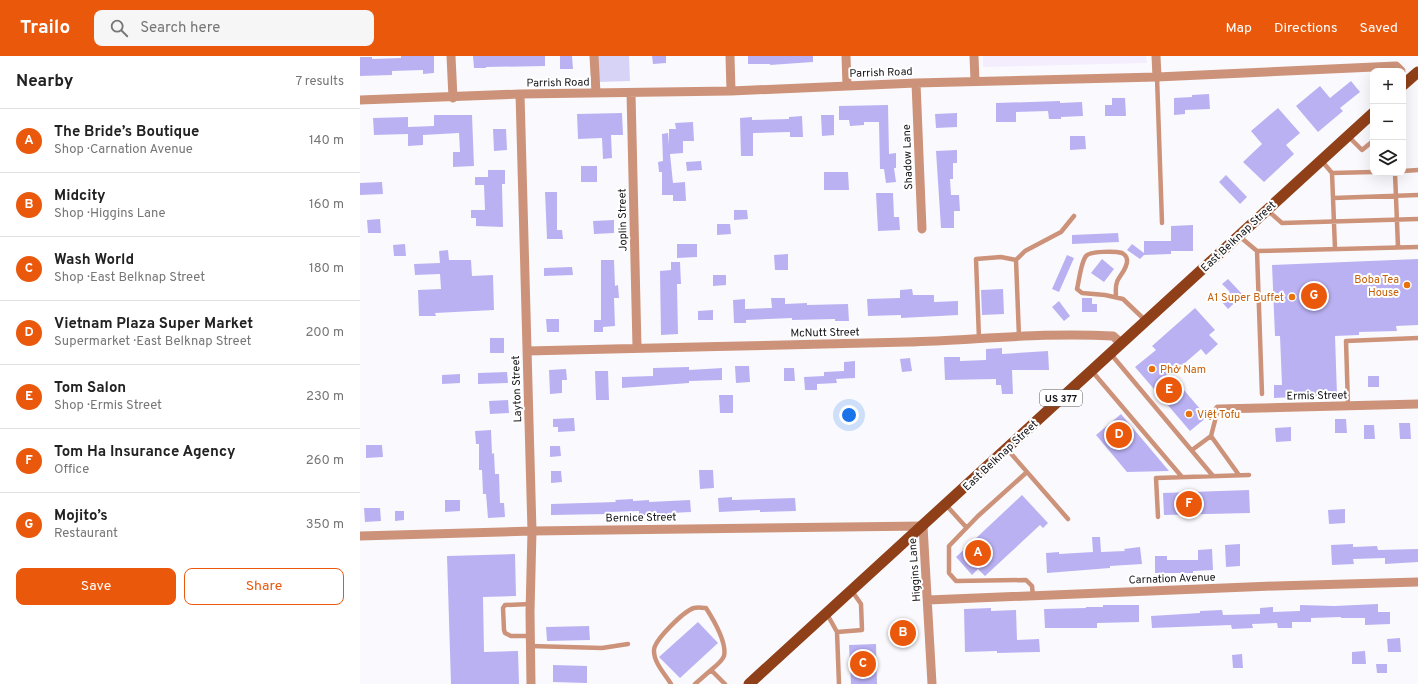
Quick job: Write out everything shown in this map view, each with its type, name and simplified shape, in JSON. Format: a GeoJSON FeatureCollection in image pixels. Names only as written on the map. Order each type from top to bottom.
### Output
{"type":"FeatureCollection","features":[{"type":"Feature","properties":{"kind":"main road"},"geometry":{"type":"LineString","coordinates":[[1406,79],[1418,72]]}},
{"type":"Feature","properties":{"kind":"main road","name":"East Belknap Street"},"geometry":{"type":"LineString","coordinates":[[749,684],[1370,116]]}},
{"type":"Feature","properties":{"kind":"street"},"geometry":{"type":"LineString","coordinates":[[451,56],[453,98]]}},
{"type":"Feature","properties":{"kind":"street"},"geometry":{"type":"LineString","coordinates":[[594,56],[596,94]]}},
{"type":"Feature","properties":{"kind":"street"},"geometry":{"type":"LineString","coordinates":[[730,56],[731,91]]}},
{"type":"Feature","properties":{"kind":"street"},"geometry":{"type":"LineString","coordinates":[[846,56],[847,86]]}},
{"type":"Feature","properties":{"kind":"street"},"geometry":{"type":"LineString","coordinates":[[974,56],[975,81]]}},
{"type":"Feature","properties":{"kind":"street"},"geometry":{"type":"LineString","coordinates":[[1156,56],[1157,77]]}},
{"type":"Feature","properties":{"kind":"street"},"geometry":{"type":"LineString","coordinates":[[1396,56],[1398,68]]}},
{"type":"Feature","properties":{"kind":"street","name":"Parrish Road"},"geometry":{"type":"LineString","coordinates":[[360,100],[453,98],[520,94],[731,91],[916,83],[1157,77],[1370,69]]}},
{"type":"Feature","properties":{"kind":"street","name":"Shadow Lane"},"geometry":{"type":"LineString","coordinates":[[916,83],[922,229]]}},
{"type":"Feature","properties":{"kind":"street","name":"Joplin Street"},"geometry":{"type":"LineString","coordinates":[[631,92],[637,347]]}},
{"type":"Feature","properties":{"kind":"street","name":"Layton Street"},"geometry":{"type":"LineString","coordinates":[[520,94],[532,531],[530,604],[531,684]]}},
{"type":"Feature","properties":{"kind":"street","name":"McNutt Street"},"geometry":{"type":"LineString","coordinates":[[527,351],[637,347],[900,342],[1081,334],[1113,336],[1121,343]]}},
{"type":"Feature","properties":{"kind":"street","name":"Ermis Street"},"geometry":{"type":"LineString","coordinates":[[1218,409],[1418,404]]}},
{"type":"Feature","properties":{"kind":"street","name":"Bernice Street"},"geometry":{"type":"LineString","coordinates":[[360,536],[532,531],[923,526]]}},
{"type":"Feature","properties":{"kind":"street","name":"Higgins Lane"},"geometry":{"type":"LineString","coordinates":[[923,526],[932,684]]}},
{"type":"Feature","properties":{"kind":"street","name":"Carnation Avenue"},"geometry":{"type":"LineString","coordinates":[[928,600],[1275,586],[1418,582]]}},
{"type":"Feature","properties":{"kind":"lane"},"geometry":{"type":"LineString","coordinates":[[1157,77],[1162,223]]}},
{"type":"Feature","properties":{"kind":"lane"},"geometry":{"type":"LineString","coordinates":[[1348,136],[1362,150],[1370,143]]}},
{"type":"Feature","properties":{"kind":"lane"},"geometry":{"type":"LineString","coordinates":[[1321,160],[1332,173],[1335,249]]}},
{"type":"Feature","properties":{"kind":"lane"},"geometry":{"type":"LineString","coordinates":[[1406,171],[1418,170]]}},
{"type":"Feature","properties":{"kind":"lane"},"geometry":{"type":"LineString","coordinates":[[1332,173],[1370,172]]}},
{"type":"Feature","properties":{"kind":"lane"},"geometry":{"type":"LineString","coordinates":[[1395,176],[1398,247]]}},
{"type":"Feature","properties":{"kind":"lane"},"geometry":{"type":"LineString","coordinates":[[1333,198],[1418,195]]}},
{"type":"Feature","properties":{"kind":"lane"},"geometry":{"type":"LineString","coordinates":[[1266,210],[1282,224],[1418,219]]}},
{"type":"Feature","properties":{"kind":"lane"},"geometry":{"type":"LineString","coordinates":[[1020,337],[1016,260],[1025,251],[1061,232],[1074,216]]}},
{"type":"Feature","properties":{"kind":"lane"},"geometry":{"type":"LineString","coordinates":[[1239,236],[1257,251],[1418,247]]}},
{"type":"Feature","properties":{"kind":"lane"},"geometry":{"type":"LineString","coordinates":[[1257,251],[1262,394]]}},
{"type":"Feature","properties":{"kind":"lane"},"geometry":{"type":"LineString","coordinates":[[1116,297],[1115,290],[1117,283],[1127,265],[1125,255],[1120,252],[1094,252],[1088,254],[1085,257],[1077,289],[1082,293],[1123,299],[1146,321]]}},
{"type":"Feature","properties":{"kind":"lane"},"geometry":{"type":"LineString","coordinates":[[979,339],[976,260],[1001,257],[1016,260]]}},
{"type":"Feature","properties":{"kind":"lane"},"geometry":{"type":"LineString","coordinates":[[1348,406],[1346,341],[1418,338]]}},
{"type":"Feature","properties":{"kind":"lane"},"geometry":{"type":"LineString","coordinates":[[1110,353],[1213,476]]}},
{"type":"Feature","properties":{"kind":"lane"},"geometry":{"type":"LineString","coordinates":[[1092,370],[1182,477]]}},
{"type":"Feature","properties":{"kind":"lane"},"geometry":{"type":"LineString","coordinates":[[1192,450],[1211,436],[1218,409]]}},
{"type":"Feature","properties":{"kind":"lane"},"geometry":{"type":"LineString","coordinates":[[1211,436],[1239,475]]}},
{"type":"Feature","properties":{"kind":"lane"},"geometry":{"type":"LineString","coordinates":[[1007,449],[1068,519]]}},
{"type":"Feature","properties":{"kind":"lane"},"geometry":{"type":"LineString","coordinates":[[1027,472],[966,527],[949,546],[949,573],[956,581],[1026,580],[1032,586],[1033,596]]}},
{"type":"Feature","properties":{"kind":"lane"},"geometry":{"type":"LineString","coordinates":[[1158,517],[1156,478],[1249,475]]}},
{"type":"Feature","properties":{"kind":"lane"},"geometry":{"type":"LineString","coordinates":[[946,505],[966,527]]}},
{"type":"Feature","properties":{"kind":"lane"},"geometry":{"type":"LineString","coordinates":[[838,632],[862,630],[862,604],[852,591]]}},
{"type":"Feature","properties":{"kind":"lane"},"geometry":{"type":"LineString","coordinates":[[530,604],[509,604],[505,605],[503,608],[505,634],[511,636],[530,636]]}},
{"type":"Feature","properties":{"kind":"lane"},"geometry":{"type":"LineString","coordinates":[[671,684],[655,659],[655,644],[676,621],[692,608],[699,607],[706,608],[713,619],[722,640],[724,656],[695,684]]}},
{"type":"Feature","properties":{"kind":"lane"},"geometry":{"type":"LineString","coordinates":[[827,614],[838,632],[839,684]]}},
{"type":"Feature","properties":{"kind":"lane"},"geometry":{"type":"LineString","coordinates":[[530,646],[602,648],[628,644]]}},
{"type":"Feature","properties":{"kind":"lane"},"geometry":{"type":"LineString","coordinates":[[711,670],[725,684]]}},
{"type":"Feature","properties":{"kind":"shaded area"},"geometry":{"type":"Polygon","coordinates":[[[598,56],[629,56],[630,81],[598,82],[598,56]]]}},
{"type":"Feature","properties":{"kind":"shaded area"},"geometry":{"type":"Polygon","coordinates":[[[983,56],[1146,56],[1147,63],[983,67],[983,56]]]}},
{"type":"Feature","properties":{"kind":"building"},"geometry":{"type":"Polygon","coordinates":[[[401,56],[434,56],[434,73],[423,74],[423,70],[392,71],[392,75],[360,76],[360,57],[372,57],[372,59],[401,58],[401,56]]]}},
{"type":"Feature","properties":{"kind":"building"},"geometry":{"type":"Polygon","coordinates":[[[473,56],[545,56],[545,66],[474,68],[473,56]]]}},
{"type":"Feature","properties":{"kind":"building"},"geometry":{"type":"Polygon","coordinates":[[[560,56],[572,56],[573,69],[560,69],[560,56]]]}},
{"type":"Feature","properties":{"kind":"building"},"geometry":{"type":"Polygon","coordinates":[[[652,56],[666,56],[666,63],[653,64],[652,56]]]}},
{"type":"Feature","properties":{"kind":"building"},"geometry":{"type":"Polygon","coordinates":[[[748,56],[813,56],[813,62],[770,65],[748,64],[748,56]]]}},
{"type":"Feature","properties":{"kind":"building"},"geometry":{"type":"Polygon","coordinates":[[[1351,81],[1360,92],[1340,108],[1343,111],[1318,132],[1296,106],[1320,86],[1330,98],[1351,81]]]}},
{"type":"Feature","properties":{"kind":"building"},"geometry":{"type":"Polygon","coordinates":[[[1209,94],[1210,109],[1185,110],[1185,114],[1174,115],[1174,98],[1209,94]]]}},
{"type":"Feature","properties":{"kind":"building"},"geometry":{"type":"Polygon","coordinates":[[[1112,98],[1125,98],[1126,116],[1105,116],[1105,105],[1112,105],[1112,98]]]}},
{"type":"Feature","properties":{"kind":"building"},"geometry":{"type":"Polygon","coordinates":[[[1060,101],[1060,103],[1082,102],[1083,116],[1049,119],[1048,111],[1016,112],[1016,122],[996,122],[996,103],[1060,101]]]}},
{"type":"Feature","properties":{"kind":"building"},"geometry":{"type":"Polygon","coordinates":[[[888,105],[889,154],[896,153],[896,168],[894,168],[896,182],[886,183],[884,169],[880,169],[879,122],[864,122],[864,125],[850,126],[849,120],[839,120],[839,106],[888,105]]]}},
{"type":"Feature","properties":{"kind":"building"},"geometry":{"type":"Polygon","coordinates":[[[1278,108],[1300,133],[1286,145],[1294,154],[1264,182],[1243,162],[1262,144],[1251,131],[1278,108]]]}},
{"type":"Feature","properties":{"kind":"building"},"geometry":{"type":"Polygon","coordinates":[[[622,113],[623,135],[611,135],[612,158],[603,159],[602,138],[578,139],[577,114],[622,113]]]}},
{"type":"Feature","properties":{"kind":"building"},"geometry":{"type":"Polygon","coordinates":[[[957,113],[957,127],[936,128],[935,114],[957,113]]]}},
{"type":"Feature","properties":{"kind":"building"},"geometry":{"type":"Polygon","coordinates":[[[434,115],[472,115],[474,166],[453,167],[453,152],[460,152],[459,133],[423,135],[423,145],[408,146],[408,134],[374,135],[373,118],[408,117],[408,127],[434,126],[434,115]]]}},
{"type":"Feature","properties":{"kind":"building"},"geometry":{"type":"Polygon","coordinates":[[[821,115],[834,115],[834,135],[822,136],[821,115]]]}},
{"type":"Feature","properties":{"kind":"building"},"geometry":{"type":"Polygon","coordinates":[[[802,116],[803,137],[790,137],[790,132],[753,133],[753,156],[741,156],[740,118],[752,117],[752,120],[789,119],[789,117],[802,116]]]}},
{"type":"Feature","properties":{"kind":"building"},"geometry":{"type":"Polygon","coordinates":[[[693,122],[694,141],[683,141],[683,153],[670,154],[673,183],[685,182],[686,201],[673,201],[673,195],[662,195],[662,172],[659,172],[658,162],[663,161],[662,134],[668,133],[669,145],[669,129],[676,129],[675,123],[693,122]]]}},
{"type":"Feature","properties":{"kind":"building"},"geometry":{"type":"Polygon","coordinates":[[[493,129],[506,129],[507,150],[494,151],[493,129]]]}},
{"type":"Feature","properties":{"kind":"building"},"geometry":{"type":"Polygon","coordinates":[[[1070,136],[1085,136],[1086,149],[1070,150],[1070,136]]]}},
{"type":"Feature","properties":{"kind":"building"},"geometry":{"type":"Polygon","coordinates":[[[957,150],[957,163],[953,163],[953,179],[950,179],[951,195],[959,195],[960,211],[954,211],[954,228],[941,228],[936,151],[957,150]]]}},
{"type":"Feature","properties":{"kind":"building"},"geometry":{"type":"Polygon","coordinates":[[[701,161],[702,170],[687,171],[686,162],[701,161]]]}},
{"type":"Feature","properties":{"kind":"building"},"geometry":{"type":"Polygon","coordinates":[[[581,166],[597,166],[597,182],[581,182],[581,166]]]}},
{"type":"Feature","properties":{"kind":"building"},"geometry":{"type":"Polygon","coordinates":[[[488,170],[505,170],[505,184],[502,184],[503,227],[476,226],[476,218],[471,218],[471,210],[485,210],[484,185],[475,185],[475,177],[488,177],[488,170]]]}},
{"type":"Feature","properties":{"kind":"building"},"geometry":{"type":"Polygon","coordinates":[[[824,172],[848,172],[849,190],[824,190],[824,172]]]}},
{"type":"Feature","properties":{"kind":"building"},"geometry":{"type":"Polygon","coordinates":[[[1226,175],[1247,197],[1240,204],[1219,182],[1226,175]]]}},
{"type":"Feature","properties":{"kind":"building"},"geometry":{"type":"Polygon","coordinates":[[[382,182],[383,194],[360,195],[360,183],[382,182]]]}},
{"type":"Feature","properties":{"kind":"building"},"geometry":{"type":"Polygon","coordinates":[[[545,192],[557,192],[557,230],[562,230],[563,239],[547,239],[545,192]]]}},
{"type":"Feature","properties":{"kind":"building"},"geometry":{"type":"Polygon","coordinates":[[[876,193],[893,193],[894,217],[899,217],[900,230],[878,231],[876,193]]]}},
{"type":"Feature","properties":{"kind":"building"},"geometry":{"type":"Polygon","coordinates":[[[734,210],[747,210],[748,219],[734,220],[734,210]]]}},
{"type":"Feature","properties":{"kind":"building"},"geometry":{"type":"Polygon","coordinates":[[[380,219],[381,233],[368,233],[367,220],[380,219]]]}},
{"type":"Feature","properties":{"kind":"building"},"geometry":{"type":"Polygon","coordinates":[[[614,220],[614,233],[594,234],[593,221],[614,220]]]}},
{"type":"Feature","properties":{"kind":"building"},"geometry":{"type":"Polygon","coordinates":[[[717,224],[730,224],[731,234],[717,235],[717,224]]]}},
{"type":"Feature","properties":{"kind":"building"},"geometry":{"type":"Polygon","coordinates":[[[1193,225],[1193,251],[1171,251],[1171,254],[1144,255],[1140,259],[1127,250],[1132,244],[1144,253],[1144,241],[1171,241],[1171,226],[1193,225]]]}},
{"type":"Feature","properties":{"kind":"building"},"geometry":{"type":"Polygon","coordinates":[[[1118,233],[1119,242],[1072,244],[1072,235],[1118,233]]]}},
{"type":"Feature","properties":{"kind":"building"},"geometry":{"type":"Polygon","coordinates":[[[405,244],[406,256],[394,256],[393,245],[405,244]]]}},
{"type":"Feature","properties":{"kind":"building"},"geometry":{"type":"Polygon","coordinates":[[[677,244],[697,244],[697,257],[677,258],[677,244]]]}},
{"type":"Feature","properties":{"kind":"building"},"geometry":{"type":"Polygon","coordinates":[[[448,250],[449,260],[471,260],[472,276],[493,275],[494,310],[435,313],[436,316],[419,316],[418,290],[441,289],[440,274],[415,275],[414,264],[440,263],[439,251],[448,250]]]}},
{"type":"Feature","properties":{"kind":"building"},"geometry":{"type":"Polygon","coordinates":[[[788,254],[788,270],[775,270],[774,255],[788,254]]]}},
{"type":"Feature","properties":{"kind":"building"},"geometry":{"type":"Polygon","coordinates":[[[1067,255],[1074,258],[1059,292],[1052,289],[1067,255]]]}},
{"type":"Feature","properties":{"kind":"building"},"geometry":{"type":"Polygon","coordinates":[[[1102,259],[1114,269],[1104,282],[1091,273],[1102,259]]]}},
{"type":"Feature","properties":{"kind":"building"},"geometry":{"type":"Polygon","coordinates":[[[1418,259],[1418,325],[1396,326],[1397,331],[1359,332],[1359,335],[1335,336],[1337,395],[1274,398],[1274,385],[1282,385],[1280,336],[1275,336],[1272,265],[1418,259]]]}},
{"type":"Feature","properties":{"kind":"building"},"geometry":{"type":"Polygon","coordinates":[[[601,260],[614,260],[615,286],[618,285],[619,298],[614,298],[615,326],[603,327],[603,332],[594,332],[594,320],[601,320],[601,260]]]}},
{"type":"Feature","properties":{"kind":"building"},"geometry":{"type":"Polygon","coordinates":[[[671,262],[680,262],[681,284],[677,284],[678,334],[661,335],[660,271],[671,270],[671,262]]]}},
{"type":"Feature","properties":{"kind":"building"},"geometry":{"type":"Polygon","coordinates":[[[572,267],[573,275],[544,276],[544,268],[572,267]]]}},
{"type":"Feature","properties":{"kind":"building"},"geometry":{"type":"Polygon","coordinates":[[[713,275],[726,275],[726,285],[713,286],[713,275]]]}},
{"type":"Feature","properties":{"kind":"building"},"geometry":{"type":"Polygon","coordinates":[[[1228,279],[1243,295],[1228,309],[1221,301],[1230,292],[1222,284],[1228,279]]]}},
{"type":"Feature","properties":{"kind":"building"},"geometry":{"type":"Polygon","coordinates":[[[912,289],[913,295],[934,295],[934,302],[958,301],[958,315],[901,318],[901,315],[868,316],[867,299],[900,298],[900,290],[912,289]]]}},
{"type":"Feature","properties":{"kind":"building"},"geometry":{"type":"Polygon","coordinates":[[[1003,289],[1004,314],[982,315],[981,290],[1003,289]]]}},
{"type":"Feature","properties":{"kind":"building"},"geometry":{"type":"Polygon","coordinates":[[[771,298],[785,298],[785,304],[848,304],[849,321],[835,321],[835,319],[792,320],[792,318],[746,320],[746,323],[734,323],[733,300],[745,299],[745,309],[772,308],[771,298]]]}},
{"type":"Feature","properties":{"kind":"building"},"geometry":{"type":"Polygon","coordinates":[[[1082,298],[1092,298],[1092,304],[1097,304],[1097,312],[1082,312],[1082,298]]]}},
{"type":"Feature","properties":{"kind":"building"},"geometry":{"type":"Polygon","coordinates":[[[1059,301],[1070,316],[1064,321],[1052,307],[1059,301]]]}},
{"type":"Feature","properties":{"kind":"building"},"geometry":{"type":"Polygon","coordinates":[[[1195,308],[1215,330],[1209,335],[1218,344],[1206,355],[1201,349],[1171,375],[1207,417],[1190,431],[1135,367],[1156,350],[1152,346],[1195,308]]]}},
{"type":"Feature","properties":{"kind":"building"},"geometry":{"type":"Polygon","coordinates":[[[713,310],[713,320],[698,320],[698,311],[713,310]]]}},
{"type":"Feature","properties":{"kind":"building"},"geometry":{"type":"Polygon","coordinates":[[[546,319],[559,319],[559,332],[547,332],[546,319]]]}},
{"type":"Feature","properties":{"kind":"building"},"geometry":{"type":"Polygon","coordinates":[[[490,338],[504,338],[504,353],[490,353],[490,338]]]}},
{"type":"Feature","properties":{"kind":"building"},"geometry":{"type":"Polygon","coordinates":[[[1002,348],[1002,354],[1048,351],[1049,370],[1012,370],[1013,394],[1002,394],[1001,385],[996,385],[996,379],[945,380],[944,357],[960,357],[960,361],[986,360],[986,349],[1002,348]]]}},
{"type":"Feature","properties":{"kind":"building"},"geometry":{"type":"Polygon","coordinates":[[[910,358],[912,371],[902,372],[900,359],[910,358]]]}},
{"type":"Feature","properties":{"kind":"building"},"geometry":{"type":"Polygon","coordinates":[[[855,361],[855,378],[836,379],[837,383],[817,384],[817,390],[805,390],[804,377],[824,376],[824,372],[844,371],[844,362],[855,361]]]}},
{"type":"Feature","properties":{"kind":"building"},"geometry":{"type":"Polygon","coordinates":[[[735,366],[749,366],[750,382],[736,383],[735,366]]]}},
{"type":"Feature","properties":{"kind":"building"},"geometry":{"type":"Polygon","coordinates":[[[689,367],[689,370],[722,368],[722,380],[689,381],[689,383],[622,388],[622,377],[653,376],[653,368],[689,367]]]}},
{"type":"Feature","properties":{"kind":"building"},"geometry":{"type":"Polygon","coordinates":[[[784,368],[794,368],[795,381],[784,381],[784,368]]]}},
{"type":"Feature","properties":{"kind":"building"},"geometry":{"type":"Polygon","coordinates":[[[566,369],[567,380],[562,380],[562,393],[550,394],[549,370],[566,369]]]}},
{"type":"Feature","properties":{"kind":"building"},"geometry":{"type":"Polygon","coordinates":[[[595,371],[608,371],[609,400],[596,400],[595,371]]]}},
{"type":"Feature","properties":{"kind":"building"},"geometry":{"type":"Polygon","coordinates":[[[507,372],[508,383],[478,384],[478,373],[507,372]]]}},
{"type":"Feature","properties":{"kind":"building"},"geometry":{"type":"Polygon","coordinates":[[[460,374],[460,383],[442,384],[442,375],[460,374]]]}},
{"type":"Feature","properties":{"kind":"building"},"geometry":{"type":"Polygon","coordinates":[[[1368,376],[1379,376],[1379,387],[1368,387],[1368,376]]]}},
{"type":"Feature","properties":{"kind":"building"},"geometry":{"type":"Polygon","coordinates":[[[719,395],[733,395],[733,413],[720,413],[719,395]]]}},
{"type":"Feature","properties":{"kind":"building"},"geometry":{"type":"Polygon","coordinates":[[[508,400],[509,413],[490,414],[489,401],[508,400]]]}},
{"type":"Feature","properties":{"kind":"building"},"geometry":{"type":"Polygon","coordinates":[[[1121,414],[1169,471],[1127,472],[1096,435],[1121,414]]]}},
{"type":"Feature","properties":{"kind":"building"},"geometry":{"type":"Polygon","coordinates":[[[574,418],[575,431],[558,432],[558,427],[553,427],[553,419],[574,418]]]}},
{"type":"Feature","properties":{"kind":"building"},"geometry":{"type":"Polygon","coordinates":[[[1335,419],[1346,419],[1347,433],[1335,433],[1335,419]]]}},
{"type":"Feature","properties":{"kind":"building"},"geometry":{"type":"Polygon","coordinates":[[[1399,423],[1410,423],[1411,439],[1400,439],[1399,423]]]}},
{"type":"Feature","properties":{"kind":"building"},"geometry":{"type":"Polygon","coordinates":[[[1364,425],[1374,425],[1375,439],[1364,439],[1364,425]]]}},
{"type":"Feature","properties":{"kind":"building"},"geometry":{"type":"Polygon","coordinates":[[[1291,427],[1291,441],[1276,442],[1275,428],[1291,427]]]}},
{"type":"Feature","properties":{"kind":"building"},"geometry":{"type":"Polygon","coordinates":[[[491,430],[495,474],[499,474],[500,503],[504,503],[505,517],[488,518],[486,494],[483,494],[482,470],[479,470],[479,444],[476,444],[475,431],[491,430]]]}},
{"type":"Feature","properties":{"kind":"building"},"geometry":{"type":"Polygon","coordinates":[[[366,445],[382,445],[383,457],[366,458],[366,445]]]}},
{"type":"Feature","properties":{"kind":"building"},"geometry":{"type":"Polygon","coordinates":[[[550,446],[560,446],[561,456],[550,457],[550,446]]]}},
{"type":"Feature","properties":{"kind":"building"},"geometry":{"type":"Polygon","coordinates":[[[699,470],[713,470],[714,488],[700,489],[699,470]]]}},
{"type":"Feature","properties":{"kind":"building"},"geometry":{"type":"Polygon","coordinates":[[[551,471],[561,471],[562,482],[551,483],[551,471]]]}},
{"type":"Feature","properties":{"kind":"building"},"geometry":{"type":"Polygon","coordinates":[[[1249,490],[1250,513],[1164,515],[1163,493],[1249,490]]]}},
{"type":"Feature","properties":{"kind":"building"},"geometry":{"type":"Polygon","coordinates":[[[1022,495],[1048,523],[1043,528],[1040,525],[985,576],[978,569],[972,575],[956,557],[1022,495]]]}},
{"type":"Feature","properties":{"kind":"building"},"geometry":{"type":"Polygon","coordinates":[[[732,497],[732,500],[795,498],[796,511],[760,512],[760,510],[719,512],[718,498],[732,497]]]}},
{"type":"Feature","properties":{"kind":"building"},"geometry":{"type":"Polygon","coordinates":[[[633,499],[633,501],[649,500],[649,502],[690,500],[691,512],[671,513],[671,516],[639,515],[639,511],[608,512],[608,514],[551,515],[551,504],[616,502],[615,500],[633,499]]]}},
{"type":"Feature","properties":{"kind":"building"},"geometry":{"type":"Polygon","coordinates":[[[445,500],[460,500],[460,511],[445,512],[445,500]]]}},
{"type":"Feature","properties":{"kind":"building"},"geometry":{"type":"Polygon","coordinates":[[[364,508],[380,508],[381,521],[365,522],[364,508]]]}},
{"type":"Feature","properties":{"kind":"building"},"geometry":{"type":"Polygon","coordinates":[[[1345,509],[1345,523],[1329,524],[1328,510],[1345,509]]]}},
{"type":"Feature","properties":{"kind":"building"},"geometry":{"type":"Polygon","coordinates":[[[395,511],[404,511],[404,520],[395,521],[395,511]]]}},
{"type":"Feature","properties":{"kind":"building"},"geometry":{"type":"Polygon","coordinates":[[[1092,537],[1100,537],[1101,552],[1125,551],[1124,549],[1140,547],[1142,564],[1047,573],[1046,553],[1059,552],[1059,554],[1093,552],[1092,537]]]}},
{"type":"Feature","properties":{"kind":"building"},"geometry":{"type":"Polygon","coordinates":[[[1240,544],[1240,566],[1226,567],[1225,545],[1240,544]]]}},
{"type":"Feature","properties":{"kind":"building"},"geometry":{"type":"Polygon","coordinates":[[[1353,544],[1353,547],[1377,546],[1378,550],[1418,549],[1418,562],[1385,564],[1385,558],[1353,559],[1354,564],[1332,565],[1331,545],[1353,544]]]}},
{"type":"Feature","properties":{"kind":"building"},"geometry":{"type":"Polygon","coordinates":[[[1212,549],[1213,570],[1193,571],[1193,573],[1155,573],[1155,556],[1167,556],[1167,560],[1198,560],[1198,550],[1212,549]]]}},
{"type":"Feature","properties":{"kind":"building"},"geometry":{"type":"Polygon","coordinates":[[[515,554],[516,596],[483,597],[484,652],[518,651],[519,684],[451,684],[447,556],[515,554]]]}},
{"type":"Feature","properties":{"kind":"building"},"geometry":{"type":"Polygon","coordinates":[[[1378,604],[1378,612],[1390,612],[1390,624],[1365,625],[1365,618],[1341,617],[1311,618],[1311,622],[1292,622],[1292,628],[1278,628],[1277,623],[1252,624],[1253,628],[1232,629],[1231,625],[1152,628],[1151,616],[1222,610],[1223,615],[1260,614],[1260,608],[1273,607],[1273,612],[1300,611],[1300,605],[1334,606],[1378,604]]]}},
{"type":"Feature","properties":{"kind":"building"},"geometry":{"type":"Polygon","coordinates":[[[1103,605],[1139,605],[1139,622],[1097,623],[1097,628],[1045,628],[1044,609],[1103,607],[1103,605]]]}},
{"type":"Feature","properties":{"kind":"building"},"geometry":{"type":"Polygon","coordinates":[[[991,608],[991,611],[1016,610],[1017,640],[1039,639],[1040,652],[965,652],[964,609],[991,608]]]}},
{"type":"Feature","properties":{"kind":"building"},"geometry":{"type":"Polygon","coordinates":[[[698,622],[718,643],[680,678],[659,657],[698,622]]]}},
{"type":"Feature","properties":{"kind":"building"},"geometry":{"type":"Polygon","coordinates":[[[912,622],[913,643],[894,643],[893,623],[912,622]]]}},
{"type":"Feature","properties":{"kind":"building"},"geometry":{"type":"Polygon","coordinates":[[[589,626],[590,640],[547,641],[546,627],[589,626]]]}},
{"type":"Feature","properties":{"kind":"building"},"geometry":{"type":"Polygon","coordinates":[[[1400,638],[1401,652],[1388,652],[1387,639],[1400,638]]]}},
{"type":"Feature","properties":{"kind":"building"},"geometry":{"type":"Polygon","coordinates":[[[876,644],[877,684],[851,684],[849,645],[876,644]]]}},
{"type":"Feature","properties":{"kind":"building"},"geometry":{"type":"Polygon","coordinates":[[[1365,651],[1366,664],[1352,664],[1352,652],[1365,651]]]}},
{"type":"Feature","properties":{"kind":"building"},"geometry":{"type":"Polygon","coordinates":[[[1242,654],[1243,668],[1233,668],[1232,655],[1242,654]]]}},
{"type":"Feature","properties":{"kind":"building"},"geometry":{"type":"Polygon","coordinates":[[[1376,664],[1387,664],[1387,673],[1377,673],[1376,664]]]}},
{"type":"Feature","properties":{"kind":"building"},"geometry":{"type":"Polygon","coordinates":[[[553,665],[587,666],[587,683],[553,682],[553,665]]]}},
{"type":"Feature","properties":{"kind":"place","name":"Boba Tea House"},"geometry":{"type":"Point","coordinates":[1407,285]}},
{"type":"Feature","properties":{"kind":"place","name":"Mojito’s"},"geometry":{"type":"Point","coordinates":[1314,296]}},
{"type":"Feature","properties":{"kind":"place","name":"A1 Super Buffet"},"geometry":{"type":"Point","coordinates":[1292,297]}},
{"type":"Feature","properties":{"kind":"place","name":"Phở Nam"},"geometry":{"type":"Point","coordinates":[1152,369]}},
{"type":"Feature","properties":{"kind":"place","name":"Tom Salon"},"geometry":{"type":"Point","coordinates":[1169,390]}},
{"type":"Feature","properties":{"kind":"place","name":"Việt Tofu"},"geometry":{"type":"Point","coordinates":[1189,414]}},
{"type":"Feature","properties":{"kind":"place","name":"Vietnam Plaza Super Market"},"geometry":{"type":"Point","coordinates":[1119,435]}},
{"type":"Feature","properties":{"kind":"place","name":"Tom Ha Insurance Agency"},"geometry":{"type":"Point","coordinates":[1189,504]}},
{"type":"Feature","properties":{"kind":"place","name":"The Bride’s Boutique"},"geometry":{"type":"Point","coordinates":[978,553]}},
{"type":"Feature","properties":{"kind":"place","name":"Midcity"},"geometry":{"type":"Point","coordinates":[903,633]}},
{"type":"Feature","properties":{"kind":"place","name":"Wash World"},"geometry":{"type":"Point","coordinates":[863,664]}}]}
